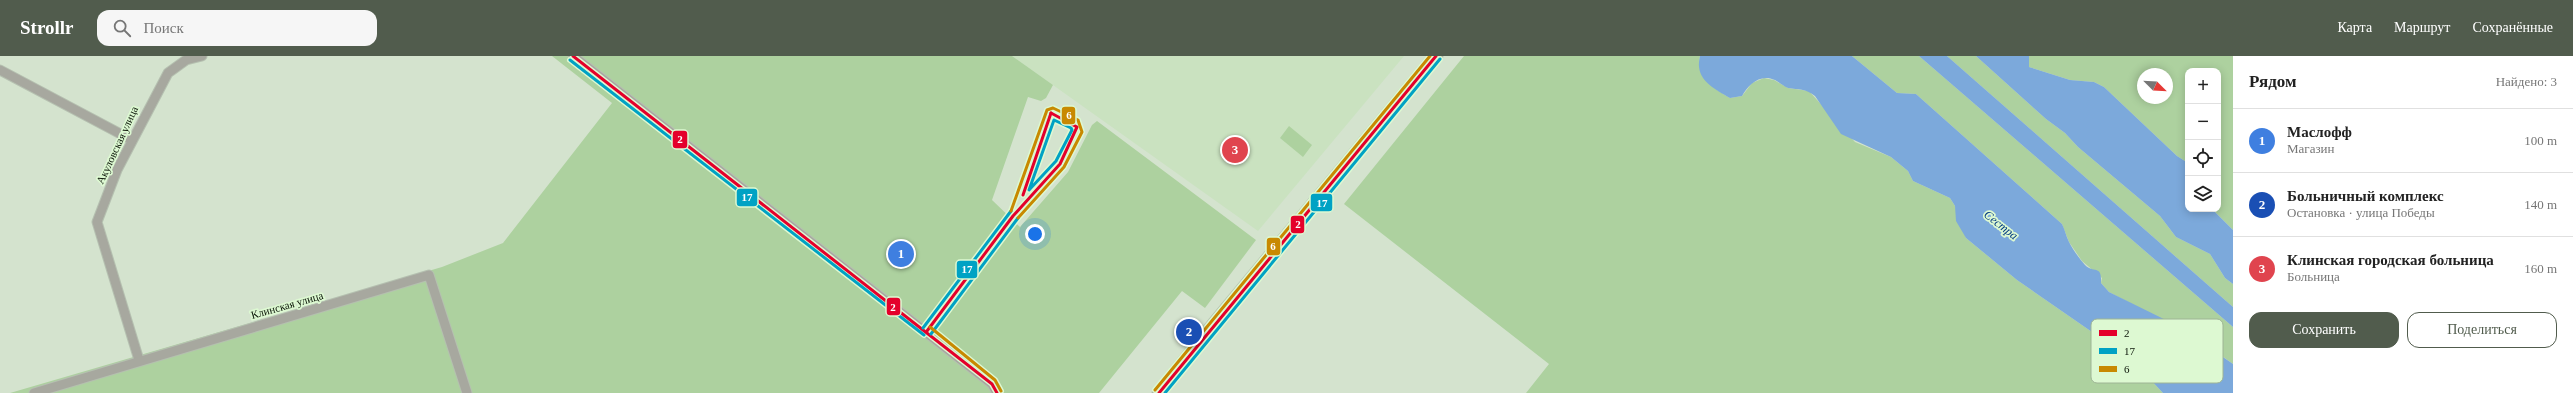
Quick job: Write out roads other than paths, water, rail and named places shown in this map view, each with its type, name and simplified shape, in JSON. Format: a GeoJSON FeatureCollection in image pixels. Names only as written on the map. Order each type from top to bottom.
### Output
{"type":"FeatureCollection","features":[{"type":"Feature","properties":{"kind":"street","name":"Акуловская улица"},"geometry":{"type":"LineString","coordinates":[[139,360],[97,222],[117,170],[168,73],[186,60],[202,56]]}},
{"type":"Feature","properties":{"kind":"street"},"geometry":{"type":"LineString","coordinates":[[573,56],[928,331],[992,384],[997,393]]}},
{"type":"Feature","properties":{"kind":"street"},"geometry":{"type":"LineString","coordinates":[[1159,393],[1215,322],[1436,56]]}},
{"type":"Feature","properties":{"kind":"street"},"geometry":{"type":"LineString","coordinates":[[0,70],[132,140]]}},
{"type":"Feature","properties":{"kind":"street","name":"Клинская улица"},"geometry":{"type":"LineString","coordinates":[[34,393],[139,360],[429,275],[467,393]]}},
{"type":"Feature","properties":{"kind":"water","name":"Сестра"},"geometry":{"type":"Polygon","coordinates":[[[1700,56],[1852,56],[1897,93],[1916,94],[2062,224],[2069,242],[2076,254],[2088,268],[2099,271],[2101,283],[2109,292],[2164,319],[2091,319],[2091,331],[2017,280],[1966,238],[1956,221],[1955,206],[1950,198],[1913,181],[1908,171],[1891,157],[1841,134],[1815,96],[1811,93],[1805,90],[1788,88],[1775,80],[1764,78],[1751,84],[1742,96],[1730,98],[1706,82],[1702,77],[1699,64],[1700,56]]]}},
{"type":"Feature","properties":{"kind":"water"},"geometry":{"type":"Polygon","coordinates":[[[1919,56],[1947,56],[2233,307],[2233,327],[1919,56]]]}},
{"type":"Feature","properties":{"kind":"water"},"geometry":{"type":"Polygon","coordinates":[[[1976,56],[2029,56],[2029,67],[2070,80],[2094,82],[2104,87],[2177,156],[2185,161],[2185,212],[2215,212],[2233,230],[2233,284],[2225,278],[2210,254],[2176,237],[2160,216],[2078,147],[2065,133],[2046,119],[1976,56]]]}},
{"type":"Feature","properties":{"kind":"water"},"geometry":{"type":"Polygon","coordinates":[[[2223,357],[2233,364],[2233,393],[2163,393],[2154,383],[2223,383],[2223,357]]]}},
{"type":"Feature","properties":{"kind":"place","name":"Клинская городская больница"},"geometry":{"type":"Point","coordinates":[1235,150]}},
{"type":"Feature","properties":{"kind":"place","name":"Маслофф"},"geometry":{"type":"Point","coordinates":[901,254]}},
{"type":"Feature","properties":{"kind":"place","name":"Больничный комплекс"},"geometry":{"type":"Point","coordinates":[1189,332]}}]}
